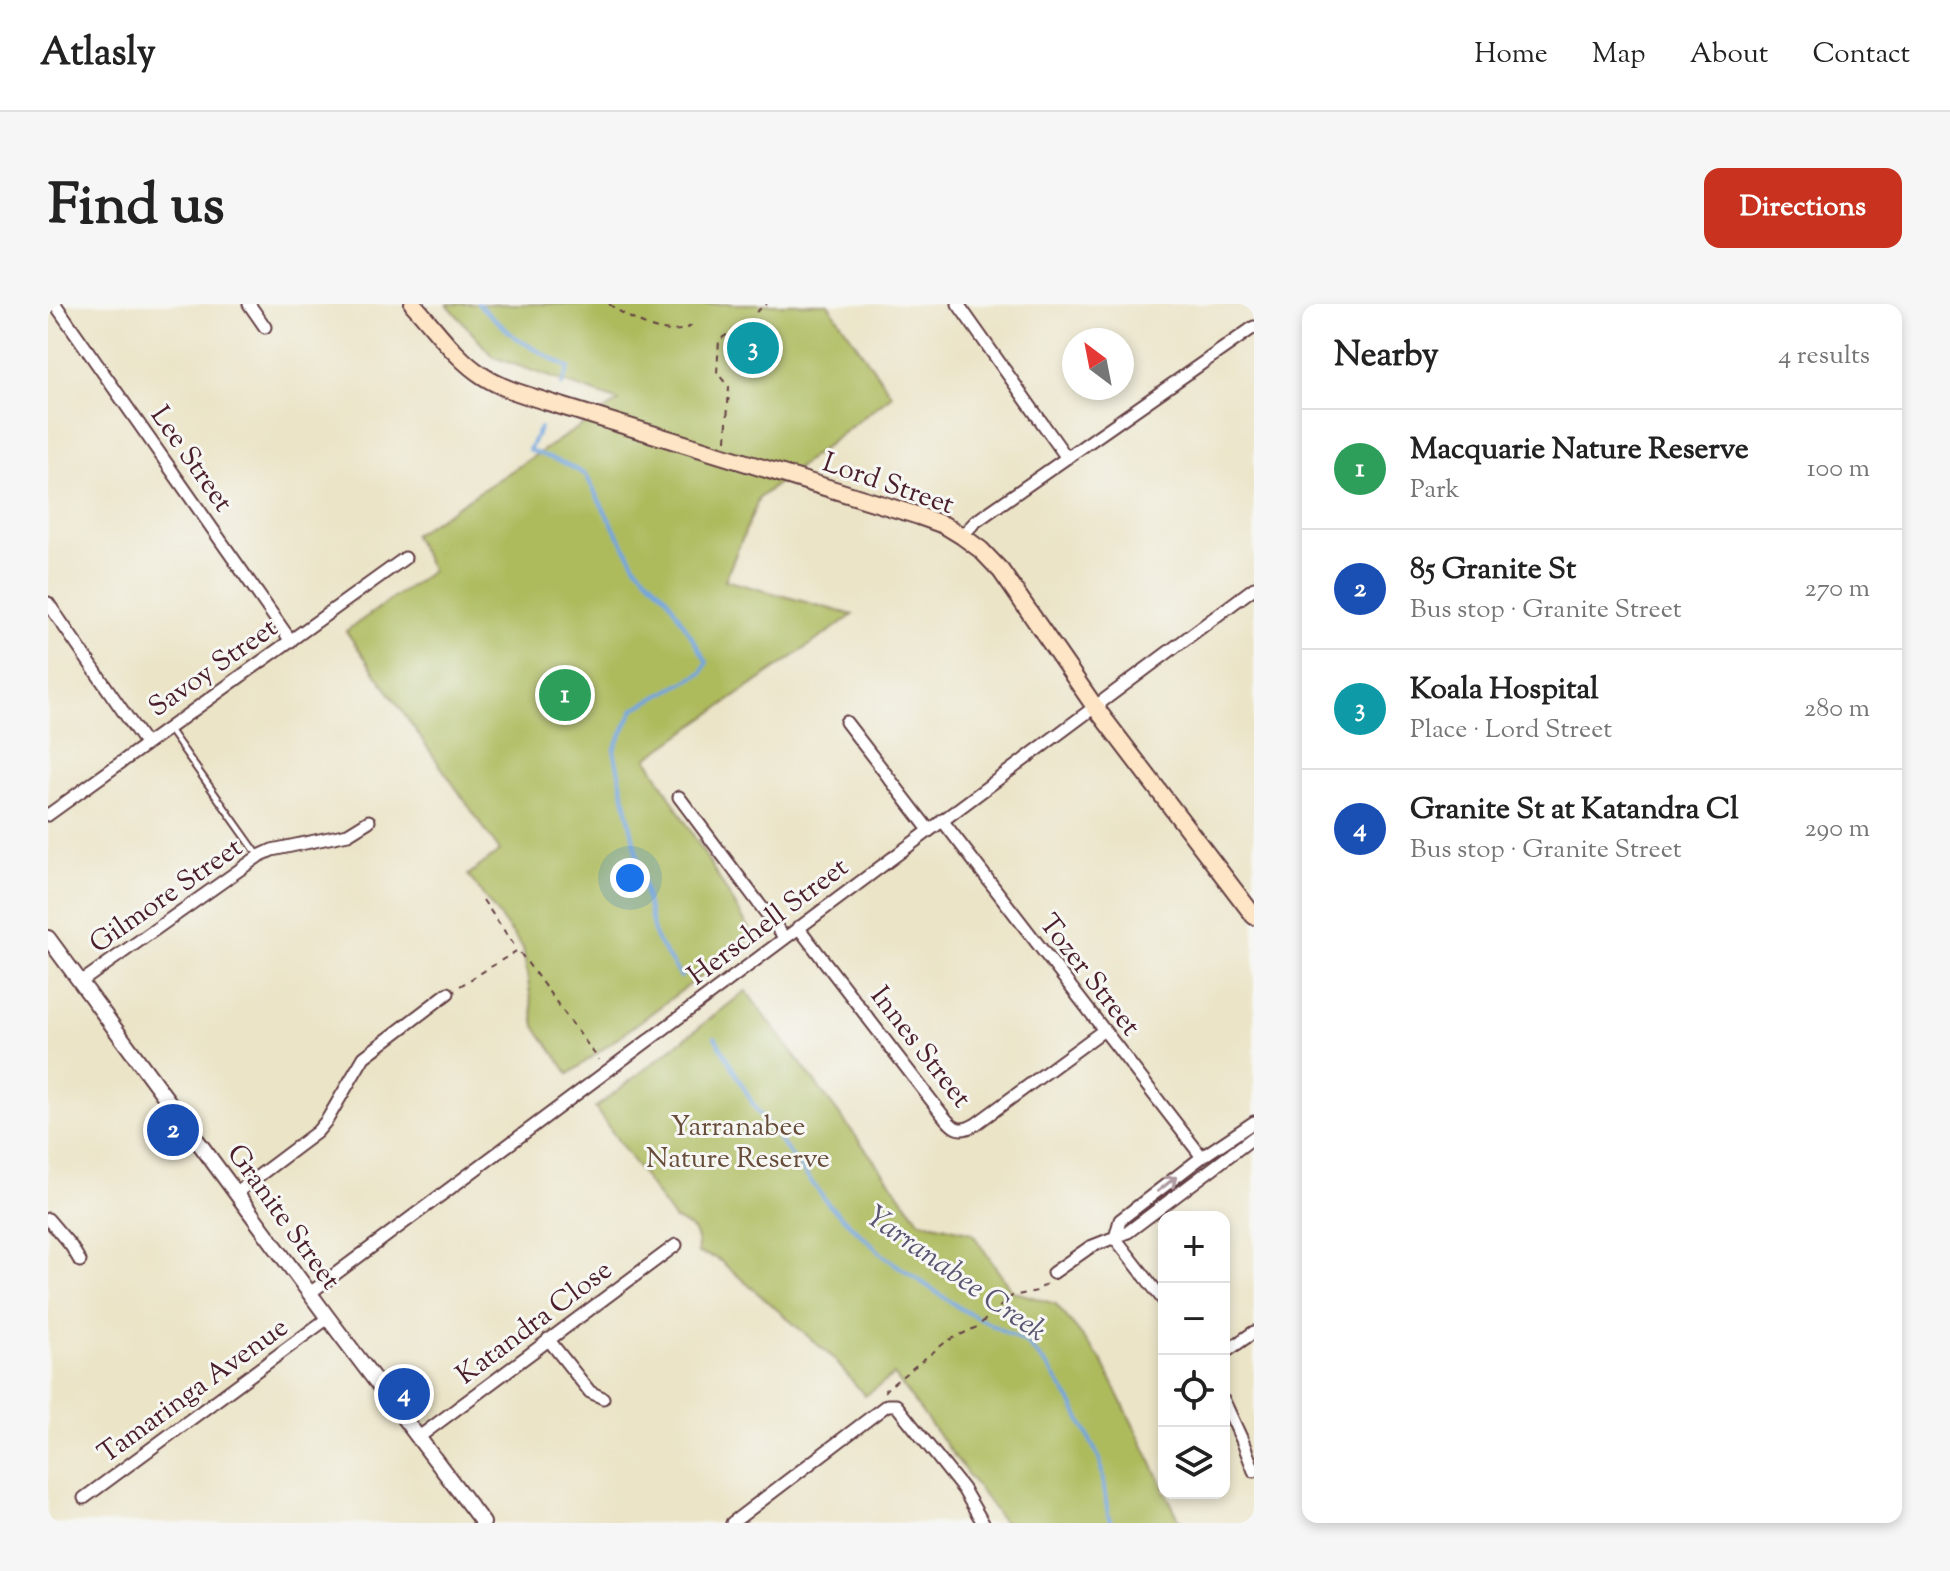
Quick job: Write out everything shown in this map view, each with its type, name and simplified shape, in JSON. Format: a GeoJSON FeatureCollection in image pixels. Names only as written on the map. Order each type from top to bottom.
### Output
{"type":"FeatureCollection","features":[{"type":"Feature","properties":{"kind":"main road","name":"Lord Street"},"geometry":{"type":"LineString","coordinates":[[413,304],[464,362],[506,388],[919,516],[962,536],[1001,571],[1095,707],[1254,916]]}},
{"type":"Feature","properties":{"kind":"street","name":"Lee Street"},"geometry":{"type":"LineString","coordinates":[[55,304],[291,641]]}},
{"type":"Feature","properties":{"kind":"street"},"geometry":{"type":"LineString","coordinates":[[249,304],[265,327]]}},
{"type":"Feature","properties":{"kind":"street"},"geometry":{"type":"LineString","coordinates":[[958,304],[1067,458]]}},
{"type":"Feature","properties":{"kind":"street"},"geometry":{"type":"LineString","coordinates":[[962,536],[975,522],[1254,327]]}},
{"type":"Feature","properties":{"kind":"street","name":"Savoy Street"},"geometry":{"type":"LineString","coordinates":[[48,815],[405,558]]}},
{"type":"Feature","properties":{"kind":"street","name":"Herschell Street"},"geometry":{"type":"LineString","coordinates":[[310,1293],[1254,588]]}},
{"type":"Feature","properties":{"kind":"street"},"geometry":{"type":"LineString","coordinates":[[48,603],[145,743]]}},
{"type":"Feature","properties":{"kind":"street"},"geometry":{"type":"LineString","coordinates":[[846,722],[929,830]]}},
{"type":"Feature","properties":{"kind":"street"},"geometry":{"type":"LineString","coordinates":[[679,797],[784,937]]}},
{"type":"Feature","properties":{"kind":"street","name":"Tozer Street"},"geometry":{"type":"LineString","coordinates":[[942,820],[1202,1157]]}},
{"type":"Feature","properties":{"kind":"street","name":"Gilmore Street"},"geometry":{"type":"LineString","coordinates":[[81,982],[259,856],[272,850],[348,834],[369,821]]}},
{"type":"Feature","properties":{"kind":"street","name":"Innes Street"},"geometry":{"type":"LineString","coordinates":[[798,927],[938,1109],[958,1130],[966,1130],[976,1124],[1104,1030]]}},
{"type":"Feature","properties":{"kind":"street","name":"Granite Street"},"geometry":{"type":"LineString","coordinates":[[48,938],[483,1523]]}},
{"type":"Feature","properties":{"kind":"street"},"geometry":{"type":"LineString","coordinates":[[236,1193],[317,1132],[364,1057],[448,993]]}},
{"type":"Feature","properties":{"kind":"street"},"geometry":{"type":"LineString","coordinates":[[1115,1238],[1120,1220],[1202,1157],[1254,1122]]}},
{"type":"Feature","properties":{"kind":"street"},"geometry":{"type":"LineString","coordinates":[[1053,1273],[1090,1247],[1128,1232],[1254,1137]]}},
{"type":"Feature","properties":{"kind":"street"},"geometry":{"type":"LineString","coordinates":[[48,1219],[80,1261]]}},
{"type":"Feature","properties":{"kind":"street"},"geometry":{"type":"LineString","coordinates":[[1115,1238],[1158,1293]]}},
{"type":"Feature","properties":{"kind":"street","name":"Katandra Close"},"geometry":{"type":"LineString","coordinates":[[419,1437],[676,1245]]}},
{"type":"Feature","properties":{"kind":"street","name":"Tamaringa Avenue"},"geometry":{"type":"LineString","coordinates":[[84,1498],[328,1318]]}},
{"type":"Feature","properties":{"kind":"street"},"geometry":{"type":"LineString","coordinates":[[1230,1349],[1254,1332]]}},
{"type":"Feature","properties":{"kind":"street"},"geometry":{"type":"LineString","coordinates":[[548,1339],[590,1392],[603,1398]]}},
{"type":"Feature","properties":{"kind":"street"},"geometry":{"type":"LineString","coordinates":[[732,1523],[887,1405],[896,1405],[963,1489],[983,1523]]}},
{"type":"Feature","properties":{"kind":"street"},"geometry":{"type":"LineString","coordinates":[[1230,1414],[1254,1471]]}},
{"type":"Feature","properties":{"kind":"lane"},"geometry":{"type":"LineString","coordinates":[[167,728],[259,856]]}},
{"type":"Feature","properties":{"kind":"path"},"geometry":{"type":"LineString","coordinates":[[609,304],[658,331],[686,330],[694,324]]}},
{"type":"Feature","properties":{"kind":"path"},"geometry":{"type":"LineString","coordinates":[[756,312],[767,304]]}},
{"type":"Feature","properties":{"kind":"path"},"geometry":{"type":"LineString","coordinates":[[724,455],[729,387],[717,373],[719,340],[737,328]]}},
{"type":"Feature","properties":{"kind":"path"},"geometry":{"type":"LineString","coordinates":[[483,900],[606,1071]]}},
{"type":"Feature","properties":{"kind":"path"},"geometry":{"type":"LineString","coordinates":[[448,993],[518,950]]}},
{"type":"Feature","properties":{"kind":"path"},"geometry":{"type":"LineString","coordinates":[[896,1405],[885,1390],[947,1341],[977,1327],[1015,1294],[1043,1288],[1053,1273]]}},
{"type":"Feature","properties":{"kind":"green space"},"geometry":{"type":"Polygon","coordinates":[[[447,304],[828,304],[892,395],[759,498],[725,580],[853,615],[647,758],[754,937],[569,1074],[535,1026],[523,948],[468,875],[500,851],[346,631],[432,571],[413,535],[619,401],[493,357],[447,304]]]}},
{"type":"Feature","properties":{"kind":"green space","name":"Yarranabee Nature Reserve"},"geometry":{"type":"Polygon","coordinates":[[[746,991],[920,1221],[972,1233],[1012,1291],[1056,1304],[1102,1361],[1158,1476],[1158,1499],[1169,1499],[1181,1523],[1004,1523],[894,1375],[865,1396],[832,1357],[717,1258],[698,1253],[694,1231],[674,1219],[595,1108],[746,991]]]}},
{"type":"Feature","properties":{"kind":"waterway"},"geometry":{"type":"LineString","coordinates":[[478,304],[517,339],[569,368],[562,385]]}},
{"type":"Feature","properties":{"kind":"waterway"},"geometry":{"type":"LineString","coordinates":[[540,428],[529,450],[586,475],[636,566],[667,597],[707,662],[702,673],[634,709],[614,750],[655,937],[681,977]]}},
{"type":"Feature","properties":{"kind":"waterway","name":"Yarranabee Creek"},"geometry":{"type":"LineString","coordinates":[[715,1037],[757,1111],[830,1206],[885,1257],[961,1309],[1026,1343],[1049,1368],[1072,1403],[1100,1460],[1111,1523]]}},
{"type":"Feature","properties":{"kind":"place","name":"Koala Hospital"},"geometry":{"type":"Point","coordinates":[753,348]}},
{"type":"Feature","properties":{"kind":"place","name":"Macquarie Nature Reserve"},"geometry":{"type":"Point","coordinates":[565,695]}},
{"type":"Feature","properties":{"kind":"place","name":"85 Granite St"},"geometry":{"type":"Point","coordinates":[173,1130]}},
{"type":"Feature","properties":{"kind":"place","name":"Granite St at Katandra Cl"},"geometry":{"type":"Point","coordinates":[404,1394]}}]}
